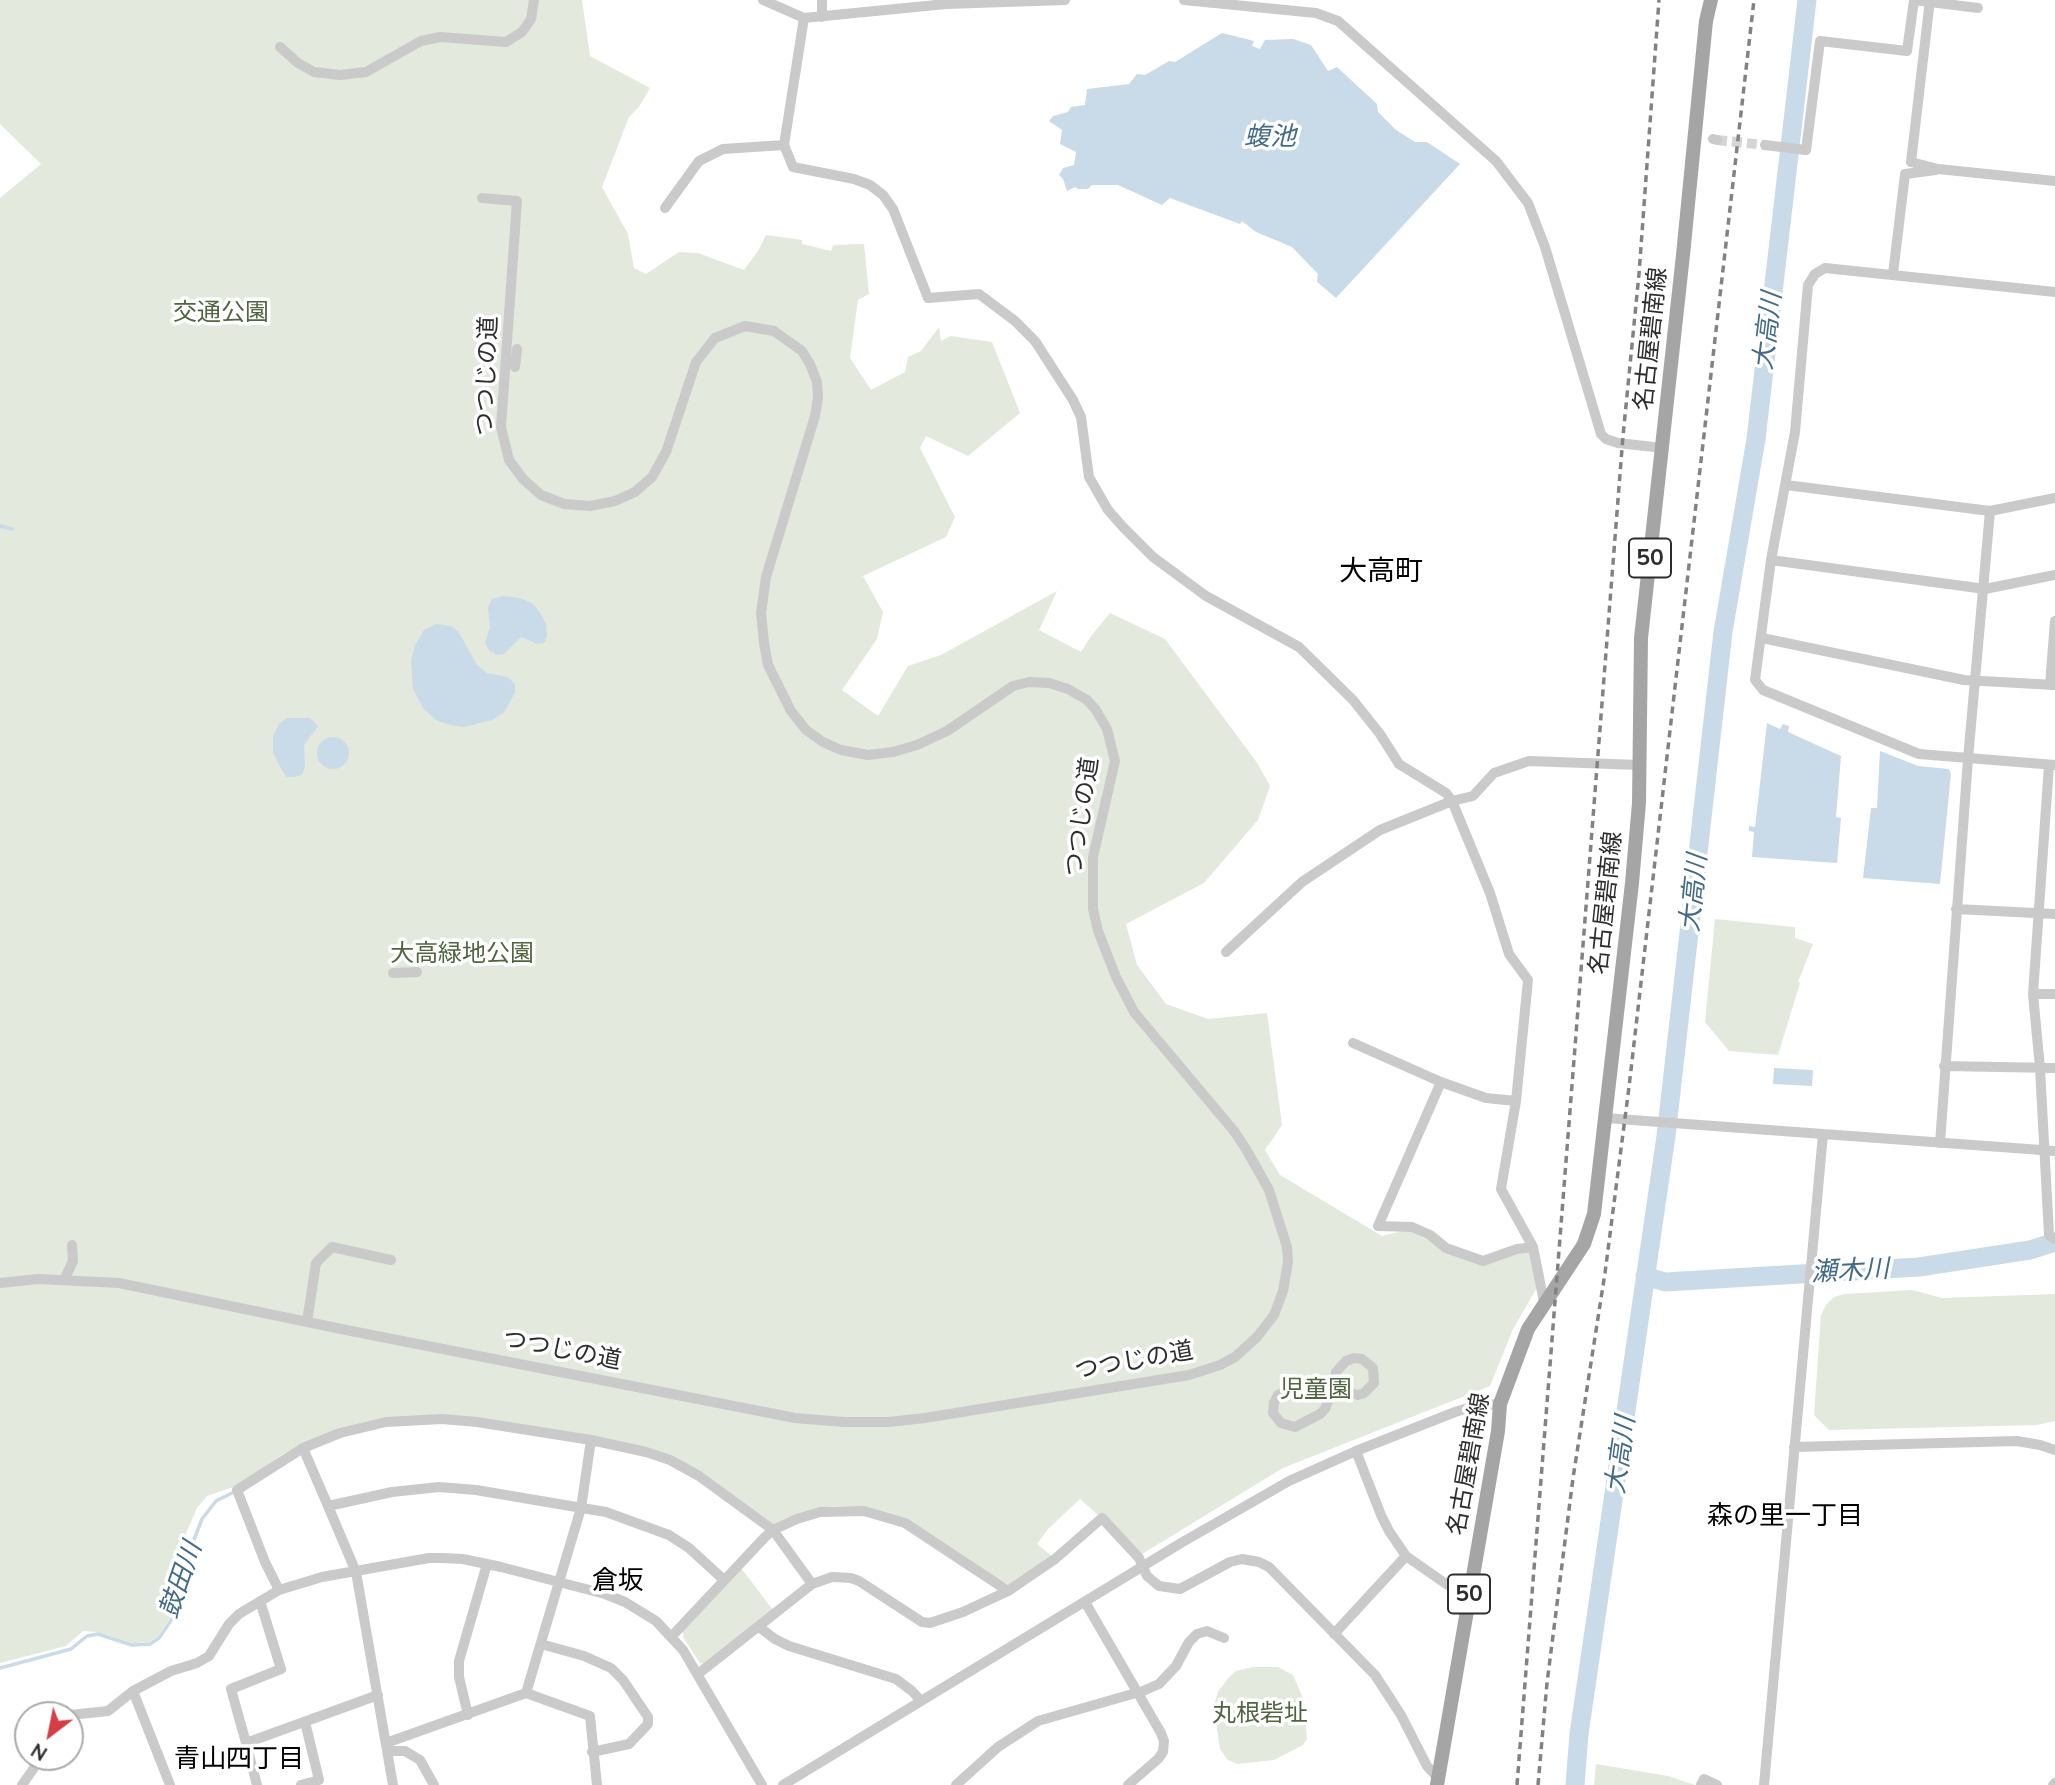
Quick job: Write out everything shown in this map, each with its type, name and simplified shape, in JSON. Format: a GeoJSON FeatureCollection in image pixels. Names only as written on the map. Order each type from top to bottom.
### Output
{"type":"FeatureCollection","features":[{"type":"Feature","properties":{"kind":"main road","name":"名古屋碧南線"},"geometry":{"type":"LineString","coordinates":[[1440,1783],[1469,1593],[1498,1431],[1500,1404],[1519,1349],[1544,1302],[1584,1244],[1594,1214],[1639,803],[1641,638],[1710,0]]}},
{"type":"Feature","properties":{"kind":"street"},"geometry":{"type":"LineString","coordinates":[[280,47],[298,63],[314,72],[340,75],[366,72],[406,49],[440,37],[506,42],[522,32],[531,19],[534,0]]}},
{"type":"Feature","properties":{"kind":"street"},"geometry":{"type":"LineString","coordinates":[[763,0],[804,18],[946,4],[1065,0]]}},
{"type":"Feature","properties":{"kind":"street"},"geometry":{"type":"LineString","coordinates":[[822,0],[822,17]]}},
{"type":"Feature","properties":{"kind":"street"},"geometry":{"type":"LineString","coordinates":[[1184,0],[1316,13],[1338,21],[1496,161],[1528,203],[1545,247],[1601,434],[1618,443],[1662,448]]}},
{"type":"Feature","properties":{"kind":"street"},"geometry":{"type":"LineString","coordinates":[[1765,145],[1806,150],[1820,41],[1907,51],[1914,0],[1978,8]]}},
{"type":"Feature","properties":{"kind":"street"},"geometry":{"type":"LineString","coordinates":[[1930,0],[1911,162],[1938,169],[2055,181]]}},
{"type":"Feature","properties":{"kind":"street"},"geometry":{"type":"LineString","coordinates":[[804,18],[784,145],[793,167],[854,179],[870,185],[883,195],[893,209],[928,298],[979,294],[1015,321],[1035,341],[1073,400],[1081,417],[1089,477],[1108,510],[1123,527],[1153,557],[1206,596],[1299,647],[1353,700],[1399,764],[1446,793],[1451,801],[1490,893],[1509,954],[1528,980],[1516,1101],[1501,1189],[1533,1247],[1544,1302]]}},
{"type":"Feature","properties":{"kind":"street"},"geometry":{"type":"LineString","coordinates":[[665,208],[699,161],[723,149],[784,145]]}},
{"type":"Feature","properties":{"kind":"street"},"geometry":{"type":"LineString","coordinates":[[1893,274],[1905,174],[1938,169]]}},
{"type":"Feature","properties":{"kind":"street","name":"つつじの道"},"geometry":{"type":"LineString","coordinates":[[307,1322],[795,1418],[844,1423],[888,1422],[1162,1381],[1220,1365],[1235,1357],[1257,1337],[1274,1315],[1283,1291],[1288,1262],[1287,1247],[1269,1190],[1246,1149],[1134,1012],[1116,977],[1098,931],[1092,890],[1093,856],[1115,761],[1107,729],[1096,710],[1087,700],[1068,689],[1049,683],[1029,682],[1013,687],[947,731],[917,745],[893,752],[868,755],[841,750],[822,742],[806,730],[791,711],[768,665],[761,613],[766,577],[815,416],[818,390],[810,364],[797,346],[774,331],[745,326],[715,338],[696,362],[666,452],[652,477],[635,492],[615,501],[590,506],[564,505],[541,495],[523,479],[509,460],[501,427],[517,201],[482,198]]}},
{"type":"Feature","properties":{"kind":"street"},"geometry":{"type":"LineString","coordinates":[[2052,1237],[2049,1151],[2033,994],[2039,913],[2049,839],[2052,765],[1919,754],[1763,690],[1755,680],[1771,560],[1794,432],[1808,285],[1815,274],[1825,268],[2055,292]]}},
{"type":"Feature","properties":{"kind":"street"},"geometry":{"type":"LineString","coordinates":[[515,367],[517,349]]}},
{"type":"Feature","properties":{"kind":"street"},"geometry":{"type":"LineString","coordinates":[[1786,485],[1990,511],[2055,498]]}},
{"type":"Feature","properties":{"kind":"street"},"geometry":{"type":"LineString","coordinates":[[1940,1143],[1956,908],[1990,511]]}},
{"type":"Feature","properties":{"kind":"street"},"geometry":{"type":"LineString","coordinates":[[1771,560],[1985,589],[2055,575]]}},
{"type":"Feature","properties":{"kind":"street"},"geometry":{"type":"LineString","coordinates":[[1762,638],[1976,681],[2053,685],[2055,627]]}},
{"type":"Feature","properties":{"kind":"street"},"geometry":{"type":"LineString","coordinates":[[1226,952],[1302,882],[1380,830],[1451,801],[1473,796],[1494,773],[1529,761],[1639,765]]}},
{"type":"Feature","properties":{"kind":"street"},"geometry":{"type":"LineString","coordinates":[[1956,908],[2055,914]]}},
{"type":"Feature","properties":{"kind":"street"},"geometry":{"type":"LineString","coordinates":[[393,972],[417,972]]}},
{"type":"Feature","properties":{"kind":"street"},"geometry":{"type":"LineString","coordinates":[[2033,994],[2055,994]]}},
{"type":"Feature","properties":{"kind":"street"},"geometry":{"type":"LineString","coordinates":[[1353,1042],[1441,1082],[1486,1098],[1516,1101]]}},
{"type":"Feature","properties":{"kind":"street"},"geometry":{"type":"LineString","coordinates":[[1944,1066],[2055,1068]]}},
{"type":"Feature","properties":{"kind":"street"},"geometry":{"type":"LineString","coordinates":[[1441,1082],[1378,1226],[1412,1227],[1430,1235],[1446,1248],[1483,1261],[1517,1249],[1533,1247]]}},
{"type":"Feature","properties":{"kind":"street"},"geometry":{"type":"LineString","coordinates":[[1605,1118],[2049,1151]]}},
{"type":"Feature","properties":{"kind":"street"},"geometry":{"type":"LineString","coordinates":[[1764,1785],[1823,1134]]}},
{"type":"Feature","properties":{"kind":"street"},"geometry":{"type":"LineString","coordinates":[[64,1280],[73,1261],[72,1245]]}},
{"type":"Feature","properties":{"kind":"street"},"geometry":{"type":"LineString","coordinates":[[0,1283],[64,1280],[119,1283],[307,1322],[316,1263],[332,1247],[391,1260]]}},
{"type":"Feature","properties":{"kind":"street"},"geometry":{"type":"LineString","coordinates":[[1303,1382],[1316,1382],[1333,1388],[1321,1414],[1295,1427],[1280,1423],[1273,1413],[1278,1395],[1303,1382]]}},
{"type":"Feature","properties":{"kind":"street"},"geometry":{"type":"LineString","coordinates":[[783,1785],[1143,1566],[1289,1482],[1356,1451],[1474,1406],[1500,1404]]}},
{"type":"Feature","properties":{"kind":"street"},"geometry":{"type":"LineString","coordinates":[[279,1590],[237,1490],[303,1448],[352,1429],[386,1422],[424,1419],[477,1422],[591,1440],[670,1460],[699,1476],[773,1530],[812,1584]]}},
{"type":"Feature","properties":{"kind":"street"},"geometry":{"type":"LineString","coordinates":[[526,1693],[581,1508],[591,1440]]}},
{"type":"Feature","properties":{"kind":"street"},"geometry":{"type":"LineString","coordinates":[[1794,1447],[2017,1441],[2040,1444],[2055,1450]]}},
{"type":"Feature","properties":{"kind":"street"},"geometry":{"type":"LineString","coordinates":[[303,1448],[356,1572],[393,1785]]}},
{"type":"Feature","properties":{"kind":"street"},"geometry":{"type":"LineString","coordinates":[[1356,1451],[1381,1515],[1406,1556],[1446,1584],[1469,1593]]}},
{"type":"Feature","properties":{"kind":"street"},"geometry":{"type":"LineString","coordinates":[[328,1506],[392,1492],[439,1487],[476,1490],[606,1512],[669,1535],[690,1548],[724,1580]]}},
{"type":"Feature","properties":{"kind":"street"},"geometry":{"type":"LineString","coordinates":[[672,1636],[773,1530],[820,1512],[851,1510],[878,1514],[905,1523],[1008,1591]]}},
{"type":"Feature","properties":{"kind":"street"},"geometry":{"type":"LineString","coordinates":[[698,1674],[812,1584],[832,1577],[851,1577],[922,1622],[930,1623],[963,1612],[1008,1591],[1055,1559],[1102,1518],[1139,1558],[1152,1582],[1159,1586],[1180,1589],[1230,1562],[1242,1559],[1269,1567],[1364,1662],[1385,1689],[1427,1766],[1440,1783]]}},
{"type":"Feature","properties":{"kind":"street"},"geometry":{"type":"LineString","coordinates":[[1334,1634],[1406,1556]]}},
{"type":"Feature","properties":{"kind":"street"},"geometry":{"type":"LineString","coordinates":[[84,1714],[108,1711],[133,1691],[171,1671],[197,1663],[209,1656],[229,1624],[239,1614],[279,1590],[308,1580],[429,1558],[463,1559],[605,1594],[625,1602],[656,1621],[672,1636],[698,1674],[762,1785]]}},
{"type":"Feature","properties":{"kind":"street"},"geometry":{"type":"LineString","coordinates":[[468,1715],[459,1677],[459,1661],[487,1564]]}},
{"type":"Feature","properties":{"kind":"street"},"geometry":{"type":"LineString","coordinates":[[257,1785],[231,1689],[281,1669],[260,1601]]}},
{"type":"Feature","properties":{"kind":"street"},"geometry":{"type":"LineString","coordinates":[[1085,1602],[1164,1741],[1163,1752],[1158,1759],[1128,1785]]}},
{"type":"Feature","properties":{"kind":"street"},"geometry":{"type":"LineString","coordinates":[[759,1627],[789,1646],[896,1679],[912,1690],[921,1701]]}},
{"type":"Feature","properties":{"kind":"street"},"geometry":{"type":"LineString","coordinates":[[956,1785],[998,1747],[1038,1721],[1158,1684],[1167,1676],[1197,1634],[1207,1631],[1224,1638]]}},
{"type":"Feature","properties":{"kind":"street"},"geometry":{"type":"LineString","coordinates":[[541,1644],[584,1656],[611,1668],[623,1680],[648,1717],[648,1724],[629,1744],[592,1752]]}},
{"type":"Feature","properties":{"kind":"street"},"geometry":{"type":"LineString","coordinates":[[133,1691],[170,1785]]}},
{"type":"Feature","properties":{"kind":"street"},"geometry":{"type":"LineString","coordinates":[[387,1747],[526,1693],[590,1716],[597,1785]]}},
{"type":"Feature","properties":{"kind":"street"},"geometry":{"type":"LineString","coordinates":[[246,1743],[378,1695]]}},
{"type":"Feature","properties":{"kind":"street"},"geometry":{"type":"LineString","coordinates":[[301,1785],[319,1780],[305,1722]]}},
{"type":"Feature","properties":{"kind":"street"},"geometry":{"type":"LineString","coordinates":[[387,1747],[405,1751],[420,1760],[434,1785]]}},
{"type":"Feature","properties":{"kind":"street"},"geometry":{"type":"LineString","coordinates":[[1703,1782],[1717,1785]]}},
{"type":"Feature","properties":{"kind":"green space","name":"大高緑地公園"},"geometry":{"type":"Polygon","coordinates":[[[0,0],[582,0],[590,56],[650,88],[639,107],[629,117],[602,187],[628,234],[634,268],[646,274],[679,252],[698,253],[744,270],[766,235],[802,240],[802,244],[831,251],[833,245],[864,244],[869,294],[858,300],[850,358],[871,390],[905,372],[908,357],[921,351],[939,327],[941,341],[951,336],[992,342],[1020,413],[968,456],[926,436],[920,448],[955,517],[946,537],[863,576],[883,612],[877,639],[842,690],[878,716],[908,666],[941,655],[1057,591],[1039,630],[1081,652],[1110,613],[1165,639],[1258,764],[1270,786],[1258,820],[1204,883],[1126,924],[1137,965],[1166,1004],[1208,1019],[1267,1013],[1282,1125],[1265,1150],[1280,1175],[1382,1236],[1407,1230],[1482,1266],[1529,1250],[1538,1286],[1513,1329],[1490,1386],[1283,1468],[1142,1554],[1080,1499],[1048,1529],[1037,1544],[1052,1556],[1011,1586],[869,1507],[833,1506],[810,1510],[770,1524],[672,1457],[430,1415],[307,1441],[283,1454],[239,1485],[207,1496],[197,1508],[184,1538],[174,1577],[175,1595],[170,1618],[158,1636],[149,1642],[133,1643],[97,1632],[83,1631],[66,1646],[0,1663],[0,198],[41,164],[0,124],[0,0]]]}},
{"type":"Feature","properties":{"kind":"green space"},"geometry":{"type":"Polygon","coordinates":[[[1715,919],[1795,927],[1795,938],[1813,944],[1798,982],[1800,983],[1778,1055],[1729,1051],[1705,1022],[1715,919]]]}},
{"type":"Feature","properties":{"kind":"green space"},"geometry":{"type":"Polygon","coordinates":[[[1912,1290],[1942,1298],[2055,1294],[2055,1421],[2037,1425],[1829,1430],[1814,1415],[1821,1315],[1826,1305],[1834,1297],[1844,1294],[1912,1290]]]}},
{"type":"Feature","properties":{"kind":"green space"},"geometry":{"type":"Polygon","coordinates":[[[741,1568],[773,1610],[705,1664],[700,1663],[683,1637],[683,1631],[741,1568]]]}},
{"type":"Feature","properties":{"kind":"green space","name":"丸根砦址"},"geometry":{"type":"Polygon","coordinates":[[[1253,1667],[1278,1667],[1293,1675],[1303,1698],[1307,1739],[1303,1745],[1274,1760],[1238,1764],[1228,1760],[1220,1749],[1215,1702],[1218,1692],[1228,1678],[1236,1671],[1253,1667]]]}},
{"type":"Feature","properties":{"kind":"green space"},"geometry":{"type":"Polygon","coordinates":[[[1596,1764],[1668,1776],[1695,1785],[1594,1785],[1596,1764]]]}},
{"type":"Feature","properties":{"kind":"water","name":"蝮池"},"geometry":{"type":"Polygon","coordinates":[[[1222,33],[1254,41],[1252,46],[1260,49],[1265,40],[1293,39],[1311,45],[1328,71],[1337,67],[1377,104],[1378,112],[1396,130],[1415,142],[1427,142],[1460,164],[1336,298],[1317,282],[1318,274],[1292,247],[1256,232],[1242,221],[1240,224],[1170,198],[1162,205],[1118,185],[1092,185],[1088,189],[1075,187],[1067,191],[1059,175],[1063,168],[1074,165],[1076,152],[1060,144],[1062,130],[1049,121],[1053,116],[1068,112],[1071,107],[1085,105],[1087,89],[1129,84],[1137,74],[1145,75],[1169,61],[1175,62],[1222,33]]]}},
{"type":"Feature","properties":{"kind":"water"},"geometry":{"type":"Polygon","coordinates":[[[503,596],[532,603],[546,624],[547,636],[544,643],[537,644],[521,637],[504,654],[497,655],[489,650],[485,643],[490,627],[488,608],[492,599],[503,596]]]}},
{"type":"Feature","properties":{"kind":"water"},"geometry":{"type":"Polygon","coordinates":[[[436,624],[451,626],[458,631],[477,665],[487,673],[508,677],[515,684],[515,692],[504,712],[492,720],[464,727],[436,720],[423,708],[413,689],[411,660],[415,645],[424,630],[436,624]]]}},
{"type":"Feature","properties":{"kind":"water"},"geometry":{"type":"Polygon","coordinates":[[[287,718],[310,718],[318,726],[304,745],[305,766],[302,775],[294,777],[287,777],[273,752],[273,737],[279,724],[287,718]]]}},
{"type":"Feature","properties":{"kind":"water"},"geometry":{"type":"Polygon","coordinates":[[[1767,723],[1780,729],[1783,724],[1789,726],[1788,732],[1841,756],[1836,817],[1841,818],[1837,863],[1752,857],[1754,832],[1749,831],[1749,826],[1755,827],[1767,723]]]}},
{"type":"Feature","properties":{"kind":"water"},"geometry":{"type":"Polygon","coordinates":[[[333,737],[344,742],[349,753],[344,764],[333,769],[322,764],[317,753],[322,742],[333,737]]]}},
{"type":"Feature","properties":{"kind":"water"},"geometry":{"type":"Polygon","coordinates":[[[1880,751],[1918,766],[1949,769],[1951,774],[1940,884],[1863,878],[1871,808],[1877,808],[1880,751]]]}},
{"type":"Feature","properties":{"kind":"water"},"geometry":{"type":"Polygon","coordinates":[[[1774,1068],[1813,1070],[1812,1086],[1773,1084],[1774,1068]]]}},
{"type":"Feature","properties":{"kind":"waterway","name":"大高川"},"geometry":{"type":"LineString","coordinates":[[1575,1785],[1579,1734],[1666,1136],[1723,632],[1756,439],[1807,0]]}},
{"type":"Feature","properties":{"kind":"waterway"},"geometry":{"type":"LineString","coordinates":[[0,526],[12,529]]}},
{"type":"Feature","properties":{"kind":"waterway","name":"瀬木川"},"geometry":{"type":"LineString","coordinates":[[1645,1276],[1665,1282],[1919,1267],[2030,1250],[2055,1242]]}},
{"type":"Feature","properties":{"kind":"waterway","name":"鼓田川"},"geometry":{"type":"LineString","coordinates":[[0,1668],[71,1649],[87,1636],[98,1634],[132,1645],[150,1644],[159,1638],[172,1619],[180,1599],[183,1568],[202,1519],[216,1501],[232,1493]]}},
{"type":"Feature","properties":{"kind":"tunnel"},"geometry":{"type":"LineString","coordinates":[[1717,140],[1765,145]]}},
{"type":"Feature","properties":{"kind":"railway"},"geometry":{"type":"LineString","coordinates":[[1517,1785],[1659,0]]}},
{"type":"Feature","properties":{"kind":"railway"},"geometry":{"type":"LineString","coordinates":[[1538,1785],[1547,1683],[1573,1478],[1605,1273],[1629,1087],[1754,0]]}},
{"type":"Feature","properties":{"kind":"district","name":"大高町"},"geometry":{"type":"Point","coordinates":[1381,572]}},
{"type":"Feature","properties":{"kind":"district","name":"森の里一丁目"},"geometry":{"type":"Point","coordinates":[1785,1516]}},
{"type":"Feature","properties":{"kind":"district","name":"倉坂"},"geometry":{"type":"Point","coordinates":[618,1581]}},
{"type":"Feature","properties":{"kind":"district","name":"青山四丁目"},"geometry":{"type":"Point","coordinates":[239,1759]}},
{"type":"Feature","properties":{"kind":"park label","name":"交通公園"},"geometry":{"type":"Point","coordinates":[221,313]}},
{"type":"Feature","properties":{"kind":"park label","name":"児童園"},"geometry":{"type":"Point","coordinates":[1316,1390]}}]}
